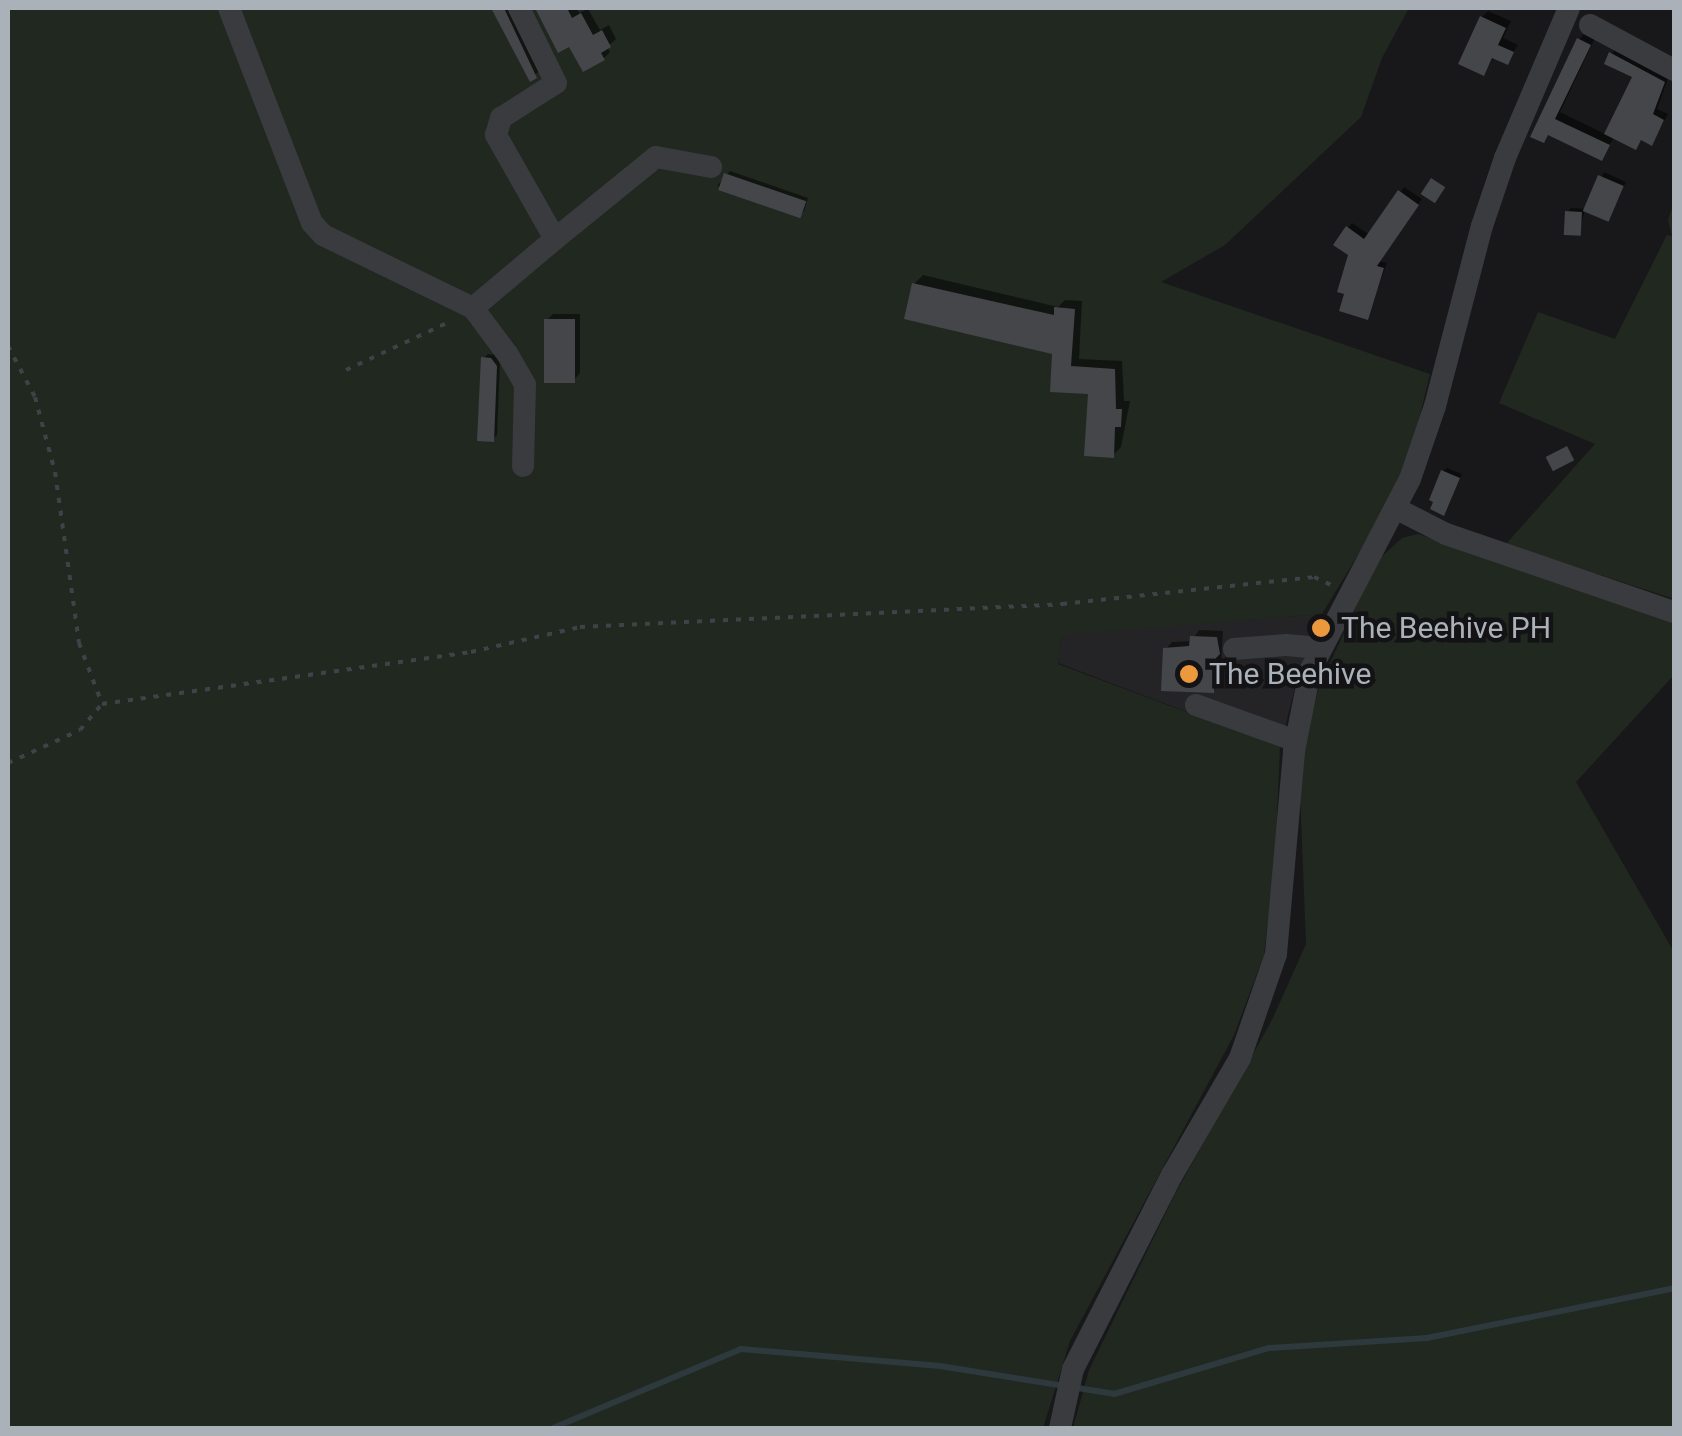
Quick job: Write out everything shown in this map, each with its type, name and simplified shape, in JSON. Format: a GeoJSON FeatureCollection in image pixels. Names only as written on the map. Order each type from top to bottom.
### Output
{"type":"FeatureCollection","features":[{"type":"Feature","properties":{"kind":"street"},"geometry":{"type":"LineString","coordinates":[[229,8],[312,223],[323,235],[472,308],[525,385],[523,466]]}},
{"type":"Feature","properties":{"kind":"street"},"geometry":{"type":"LineString","coordinates":[[520,8],[556,82],[501,118],[496,136],[556,239]]}},
{"type":"Feature","properties":{"kind":"street"},"geometry":{"type":"LineString","coordinates":[[1060,1428],[1073,1369],[1172,1175],[1240,1058],[1276,954],[1296,741],[1318,648],[1397,510],[1435,406],[1457,308],[1493,192],[1569,8]]}},
{"type":"Feature","properties":{"kind":"street"},"geometry":{"type":"LineString","coordinates":[[1590,25],[1674,70]]}},
{"type":"Feature","properties":{"kind":"street"},"geometry":{"type":"LineString","coordinates":[[472,308],[656,156],[711,167]]}},
{"type":"Feature","properties":{"kind":"street"},"geometry":{"type":"LineString","coordinates":[[1397,510],[1446,534],[1674,612]]}},
{"type":"Feature","properties":{"kind":"street"},"geometry":{"type":"LineString","coordinates":[[1234,649],[1286,645],[1318,648]]}},
{"type":"Feature","properties":{"kind":"street"},"geometry":{"type":"LineString","coordinates":[[1196,705],[1296,741]]}},
{"type":"Feature","properties":{"kind":"path"},"geometry":{"type":"LineString","coordinates":[[346,370],[428,334],[472,308]]}},
{"type":"Feature","properties":{"kind":"path"},"geometry":{"type":"LineString","coordinates":[[8,346],[35,398],[55,472],[79,644],[102,704]]}},
{"type":"Feature","properties":{"kind":"path"},"geometry":{"type":"LineString","coordinates":[[8,763],[80,730],[102,704],[470,652],[580,627],[1062,604],[1314,577],[1350,593]]}},
{"type":"Feature","properties":{"kind":"shaded area"},"geometry":{"type":"Polygon","coordinates":[[[8,8],[1409,8],[1382,58],[1361,117],[1225,245],[1161,282],[1430,374],[1412,448],[1393,497],[1322,614],[1062,635],[1058,664],[1280,747],[1275,863],[1264,955],[1234,1035],[1070,1341],[1043,1428],[8,1428],[8,8]]]}},
{"type":"Feature","properties":{"kind":"shaded area"},"geometry":{"type":"Polygon","coordinates":[[[1674,203],[1674,599],[1506,544],[1595,444],[1499,403],[1538,312],[1615,339],[1667,235],[1672,236],[1668,220],[1674,203]]]}},
{"type":"Feature","properties":{"kind":"shaded area"},"geometry":{"type":"Polygon","coordinates":[[[1418,534],[1674,622],[1674,675],[1576,782],[1674,952],[1674,1428],[1073,1428],[1089,1370],[1175,1194],[1272,1020],[1306,944],[1299,765],[1319,687],[1377,561],[1402,538],[1418,534]]]}},
{"type":"Feature","properties":{"kind":"shaded area"},"geometry":{"type":"Polygon","coordinates":[[[1322,614],[1298,675],[1280,747],[1058,663],[1062,634],[1322,614]]]}},
{"type":"Feature","properties":{"kind":"building"},"geometry":{"type":"Polygon","coordinates":[[[491,8],[504,8],[537,78],[530,82],[491,8]]]}},
{"type":"Feature","properties":{"kind":"building"},"geometry":{"type":"Polygon","coordinates":[[[535,8],[567,8],[572,18],[581,13],[593,35],[602,30],[611,47],[601,53],[605,60],[583,72],[569,47],[558,53],[535,8]]]}},
{"type":"Feature","properties":{"kind":"building"},"geometry":{"type":"Polygon","coordinates":[[[1480,16],[1506,28],[1498,45],[1514,52],[1508,65],[1492,58],[1484,76],[1458,64],[1480,16]]]}},
{"type":"Feature","properties":{"kind":"building"},"geometry":{"type":"Polygon","coordinates":[[[1577,38],[1591,45],[1555,119],[1610,145],[1602,161],[1548,135],[1544,143],[1530,137],[1577,38]]]}},
{"type":"Feature","properties":{"kind":"building"},"geometry":{"type":"Polygon","coordinates":[[[1609,52],[1665,82],[1653,114],[1664,120],[1652,146],[1641,140],[1636,150],[1604,134],[1632,77],[1604,64],[1609,52]]]}},
{"type":"Feature","properties":{"kind":"building"},"geometry":{"type":"Polygon","coordinates":[[[724,173],[806,201],[800,218],[718,190],[724,173]]]}},
{"type":"Feature","properties":{"kind":"building"},"geometry":{"type":"Polygon","coordinates":[[[1598,175],[1624,186],[1609,222],[1583,211],[1598,175]]]}},
{"type":"Feature","properties":{"kind":"building"},"geometry":{"type":"Polygon","coordinates":[[[1431,178],[1445,187],[1435,203],[1421,194],[1431,178]]]}},
{"type":"Feature","properties":{"kind":"building"},"geometry":{"type":"Polygon","coordinates":[[[1398,190],[1419,205],[1377,266],[1384,268],[1368,320],[1339,311],[1344,294],[1337,292],[1348,255],[1333,245],[1346,226],[1364,239],[1398,190]]]}},
{"type":"Feature","properties":{"kind":"building"},"geometry":{"type":"Polygon","coordinates":[[[1565,211],[1582,212],[1581,236],[1564,235],[1565,211]]]}},
{"type":"Feature","properties":{"kind":"building"},"geometry":{"type":"Polygon","coordinates":[[[912,283],[1054,315],[1054,307],[1075,309],[1071,366],[1115,369],[1116,409],[1122,409],[1121,427],[1115,427],[1114,458],[1084,456],[1088,394],[1050,392],[1052,354],[904,319],[912,283]]]}},
{"type":"Feature","properties":{"kind":"building"},"geometry":{"type":"Polygon","coordinates":[[[544,319],[575,319],[575,383],[544,383],[544,319]]]}},
{"type":"Feature","properties":{"kind":"building"},"geometry":{"type":"Polygon","coordinates":[[[481,357],[491,358],[497,366],[494,442],[477,441],[481,357]]]}},
{"type":"Feature","properties":{"kind":"building"},"geometry":{"type":"Polygon","coordinates":[[[1567,446],[1574,460],[1553,471],[1546,457],[1567,446]]]}},
{"type":"Feature","properties":{"kind":"building"},"geometry":{"type":"Polygon","coordinates":[[[1441,470],[1460,478],[1444,516],[1430,509],[1433,502],[1429,500],[1441,470]]]}},
{"type":"Feature","properties":{"kind":"building","name":"The Beehive"},"geometry":{"type":"Polygon","coordinates":[[[1190,636],[1217,637],[1220,654],[1216,658],[1214,693],[1161,691],[1163,648],[1189,646],[1190,636]]]}},
{"type":"Feature","properties":{"kind":"waterway"},"geometry":{"type":"LineString","coordinates":[[553,1428],[741,1349],[940,1366],[1114,1394],[1269,1348],[1427,1338],[1674,1288]]}},
{"type":"Feature","properties":{"kind":"place","name":"The Beehive PH"},"geometry":{"type":"Point","coordinates":[1321,628]}},
{"type":"Feature","properties":{"kind":"place","name":"The Beehive"},"geometry":{"type":"Point","coordinates":[1189,674]}}]}
